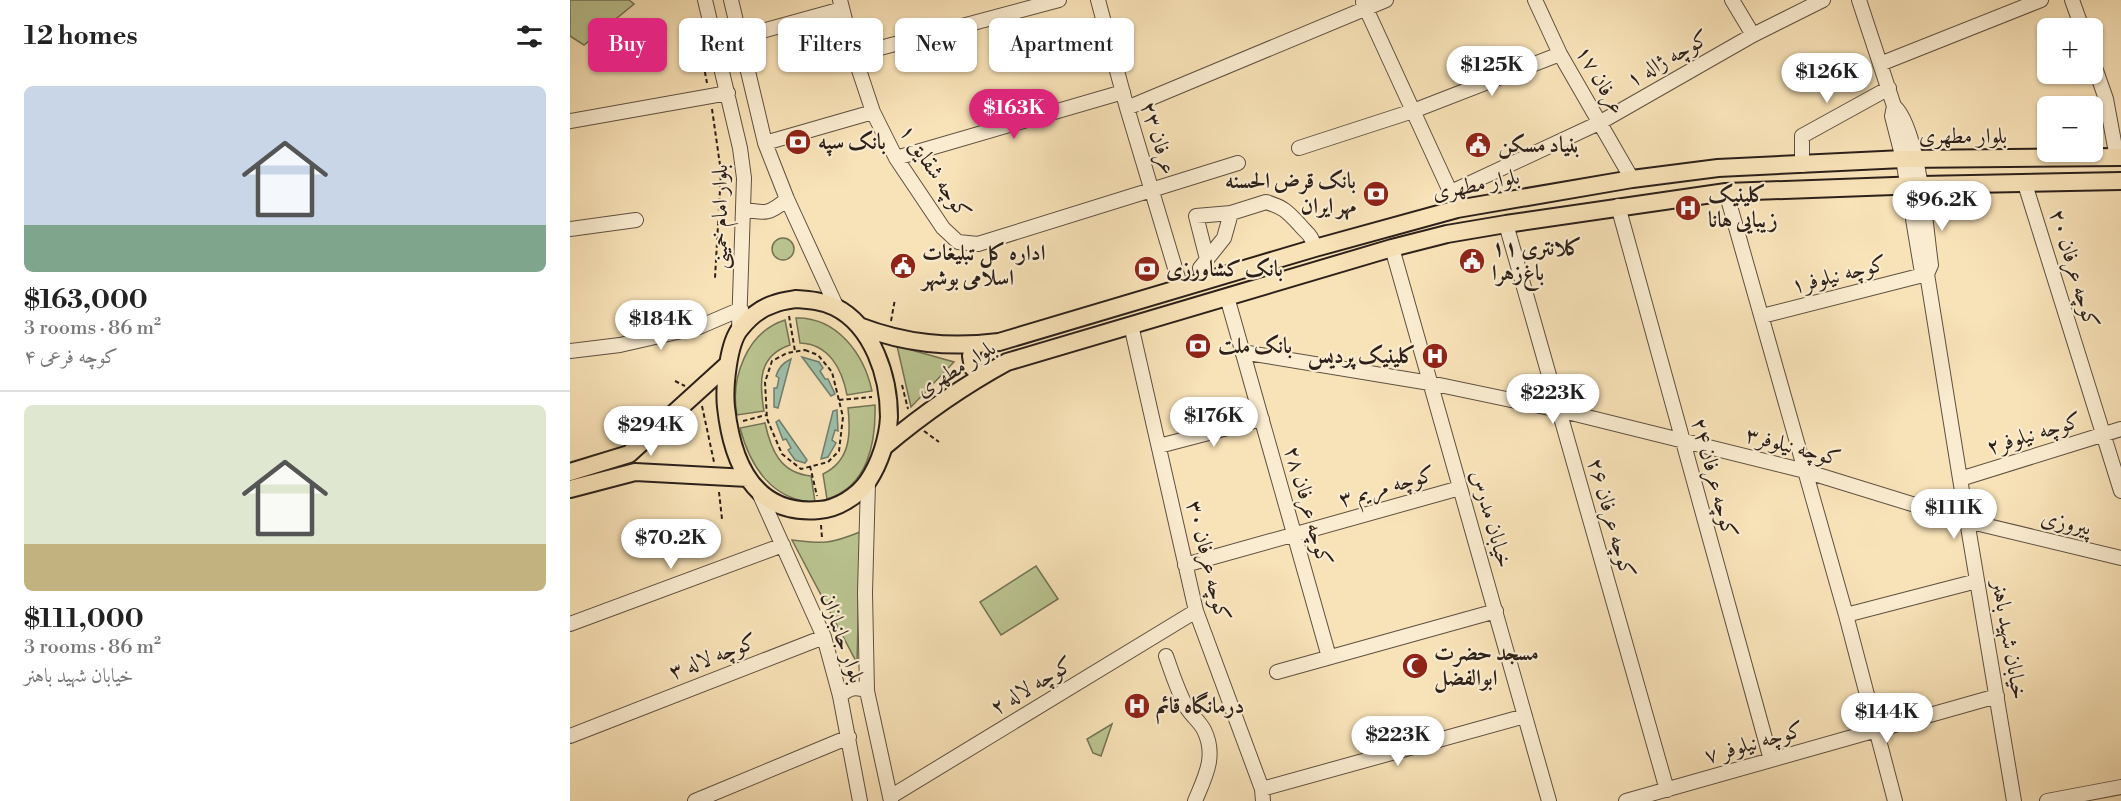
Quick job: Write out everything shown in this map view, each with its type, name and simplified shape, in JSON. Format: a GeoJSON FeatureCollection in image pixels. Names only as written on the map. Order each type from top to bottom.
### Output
{"type":"FeatureCollection","features":[{"type":"Feature","properties":{"kind":"main road","name":"بلوار مطهری"},"geometry":{"type":"LineString","coordinates":[[859,326],[888,337],[941,345],[999,342],[1204,280],[1457,209],[1632,179],[1718,168],[1910,159],[2119,157]]}},
{"type":"Feature","properties":{"kind":"main road","name":"بلوار مطهری"},"geometry":{"type":"LineString","coordinates":[[885,446],[912,423],[982,375],[1007,362],[1392,248],[1447,234],[1618,206],[1726,192],[2121,181]]}},
{"type":"Feature","properties":{"kind":"main road"},"geometry":{"type":"LineString","coordinates":[[796,299],[816,300],[837,308],[859,326],[877,355],[889,417],[885,446],[868,482],[850,498],[830,510],[804,512],[793,510],[782,507],[760,495],[740,464],[729,430],[725,396],[727,365],[739,329],[758,311],[774,303],[796,299]]}},
{"type":"Feature","properties":{"kind":"main road"},"geometry":{"type":"LineString","coordinates":[[974,345],[971,356],[973,368],[982,375]]}},
{"type":"Feature","properties":{"kind":"main road"},"geometry":{"type":"LineString","coordinates":[[570,472],[629,454],[727,365]]}},
{"type":"Feature","properties":{"kind":"main road"},"geometry":{"type":"LineString","coordinates":[[629,454],[636,466],[635,472]]}},
{"type":"Feature","properties":{"kind":"main road"},"geometry":{"type":"LineString","coordinates":[[570,489],[635,472],[748,478]]}},
{"type":"Feature","properties":{"kind":"street","name":"بلوار امام خمینی"},"geometry":{"type":"LineString","coordinates":[[705,0],[728,93],[744,178],[739,329]]}},
{"type":"Feature","properties":{"kind":"street"},"geometry":{"type":"LineString","coordinates":[[731,0],[735,18]]}},
{"type":"Feature","properties":{"kind":"street"},"geometry":{"type":"LineString","coordinates":[[883,48],[1059,0]]}},
{"type":"Feature","properties":{"kind":"street","name":"عرفان ۲۳"},"geometry":{"type":"LineString","coordinates":[[1098,0],[1180,288]]}},
{"type":"Feature","properties":{"kind":"street"},"geometry":{"type":"LineString","coordinates":[[1127,108],[1364,4],[1386,0]]}},
{"type":"Feature","properties":{"kind":"street","name":"عرفان ۱۷"},"geometry":{"type":"LineString","coordinates":[[1534,0],[1560,54],[1632,179]]}},
{"type":"Feature","properties":{"kind":"street"},"geometry":{"type":"LineString","coordinates":[[1732,0],[1753,35]]}},
{"type":"Feature","properties":{"kind":"street","name":"کوچه ژاله ۱"},"geometry":{"type":"LineString","coordinates":[[1451,192],[1599,123],[1753,35],[1823,0]]}},
{"type":"Feature","properties":{"kind":"street","name":"خیابان شهید باهنر"},"geometry":{"type":"LineString","coordinates":[[1859,0],[1894,106],[1902,113],[1914,185],[1921,267],[1928,274],[2014,801]]}},
{"type":"Feature","properties":{"kind":"street"},"geometry":{"type":"LineString","coordinates":[[1880,64],[2042,0]]}},
{"type":"Feature","properties":{"kind":"street"},"geometry":{"type":"LineString","coordinates":[[2072,0],[2078,18]]}},
{"type":"Feature","properties":{"kind":"street"},"geometry":{"type":"LineString","coordinates":[[766,29],[841,4]]}},
{"type":"Feature","properties":{"kind":"street"},"geometry":{"type":"LineString","coordinates":[[1364,4],[1457,209]]}},
{"type":"Feature","properties":{"kind":"street"},"geometry":{"type":"LineString","coordinates":[[1299,148],[1413,111],[1560,54]]}},
{"type":"Feature","properties":{"kind":"street"},"geometry":{"type":"LineString","coordinates":[[748,72],[765,143],[787,199],[837,308]]}},
{"type":"Feature","properties":{"kind":"street","name":"کوچه شقایق ۱"},"geometry":{"type":"LineString","coordinates":[[859,72],[873,112],[896,158],[943,228],[958,242],[978,244],[1238,163]]}},
{"type":"Feature","properties":{"kind":"street"},"geometry":{"type":"LineString","coordinates":[[2101,84],[2119,157]]}},
{"type":"Feature","properties":{"kind":"street"},"geometry":{"type":"LineString","coordinates":[[1802,165],[1803,136],[1889,88]]}},
{"type":"Feature","properties":{"kind":"street"},"geometry":{"type":"LineString","coordinates":[[896,158],[1123,92]]}},
{"type":"Feature","properties":{"kind":"street"},"geometry":{"type":"LineString","coordinates":[[570,121],[728,93]]}},
{"type":"Feature","properties":{"kind":"street"},"geometry":{"type":"LineString","coordinates":[[765,143],[873,112]]}},
{"type":"Feature","properties":{"kind":"street","name":"کوچه عرفان ۲۰"},"geometry":{"type":"LineString","coordinates":[[2025,184],[2121,491]]}},
{"type":"Feature","properties":{"kind":"street"},"geometry":{"type":"LineString","coordinates":[[1726,192],[1846,615],[1894,801]]}},
{"type":"Feature","properties":{"kind":"street"},"geometry":{"type":"LineString","coordinates":[[743,209],[762,213],[775,210],[787,199]]}},
{"type":"Feature","properties":{"kind":"street"},"geometry":{"type":"LineString","coordinates":[[1208,259],[1196,216],[1231,213],[1266,202],[1278,205],[1290,212],[1300,226],[1311,234],[1316,248]]}},
{"type":"Feature","properties":{"kind":"street","name":"کوچه عرفان ۲۴"},"geometry":{"type":"LineString","coordinates":[[1618,206],[1771,760]]}},
{"type":"Feature","properties":{"kind":"street"},"geometry":{"type":"LineString","coordinates":[[1204,280],[1200,268],[1224,238],[1231,213]]}},
{"type":"Feature","properties":{"kind":"street"},"geometry":{"type":"LineString","coordinates":[[570,230],[636,220]]}},
{"type":"Feature","properties":{"kind":"street","name":"کوچه عرفان ۲۶"},"geometry":{"type":"LineString","coordinates":[[1506,224],[1667,790]]}},
{"type":"Feature","properties":{"kind":"street","name":"خیابان مدرس"},"geometry":{"type":"LineString","coordinates":[[1392,248],[1549,801]]}},
{"type":"Feature","properties":{"kind":"street","name":"کوچه نیلوفر۱"},"geometry":{"type":"LineString","coordinates":[[1762,316],[1928,274]]}},
{"type":"Feature","properties":{"kind":"street","name":"کوچه عرفان ۲۸"},"geometry":{"type":"LineString","coordinates":[[1227,297],[1329,657]]}},
{"type":"Feature","properties":{"kind":"street"},"geometry":{"type":"LineString","coordinates":[[570,351],[620,345],[699,327],[741,309]]}},
{"type":"Feature","properties":{"kind":"street","name":"کوچه عرفان ۳۰"},"geometry":{"type":"LineString","coordinates":[[1131,325],[1196,611],[1263,795]]}},
{"type":"Feature","properties":{"kind":"street","name":"کوچه نیلوفر۳"},"geometry":{"type":"LineString","coordinates":[[1242,352],[1430,382],[1558,410],[1805,471],[1967,522]]}},
{"type":"Feature","properties":{"kind":"street"},"geometry":{"type":"LineString","coordinates":[[1159,446],[1262,419]]}},
{"type":"Feature","properties":{"kind":"street","name":"کوچه نیلوفر۲"},"geometry":{"type":"LineString","coordinates":[[1960,479],[2121,429]]}},
{"type":"Feature","properties":{"kind":"street","name":"بلوار جانبازان"},"geometry":{"type":"LineString","coordinates":[[868,482],[865,593],[867,691],[890,799]]}},
{"type":"Feature","properties":{"kind":"street","name":"کوچه مریم ۳"},"geometry":{"type":"LineString","coordinates":[[1185,565],[1460,488]]}},
{"type":"Feature","properties":{"kind":"street","name":"بلوار جانبازان"},"geometry":{"type":"LineString","coordinates":[[760,495],[824,636],[849,737],[860,801]]}},
{"type":"Feature","properties":{"kind":"street","name":"پیروزی"},"geometry":{"type":"LineString","coordinates":[[1967,522],[2121,558]]}},
{"type":"Feature","properties":{"kind":"street"},"geometry":{"type":"LineString","coordinates":[[570,624],[783,545]]}},
{"type":"Feature","properties":{"kind":"street"},"geometry":{"type":"LineString","coordinates":[[1846,615],[1977,581]]}},
{"type":"Feature","properties":{"kind":"street","name":"کوچه لاله ۲"},"geometry":{"type":"LineString","coordinates":[[890,799],[1196,611]]}},
{"type":"Feature","properties":{"kind":"street"},"geometry":{"type":"LineString","coordinates":[[1276,672],[1496,611]]}},
{"type":"Feature","properties":{"kind":"street","name":"کوچه لاله ۳"},"geometry":{"type":"LineString","coordinates":[[570,736],[824,636]]}},
{"type":"Feature","properties":{"kind":"street"},"geometry":{"type":"LineString","coordinates":[[1166,656],[1186,706],[1203,728],[1209,742],[1209,768],[1195,801]]}},
{"type":"Feature","properties":{"kind":"street"},"geometry":{"type":"LineString","coordinates":[[840,696],[848,689],[858,687],[867,691]]}},
{"type":"Feature","properties":{"kind":"street","name":"کوچه نیلوفر ۷"},"geometry":{"type":"LineString","coordinates":[[1626,801],[1998,696]]}},
{"type":"Feature","properties":{"kind":"street"},"geometry":{"type":"LineString","coordinates":[[1263,795],[1525,716]]}},
{"type":"Feature","properties":{"kind":"street"},"geometry":{"type":"LineString","coordinates":[[695,801],[849,737]]}},
{"type":"Feature","properties":{"kind":"street"},"geometry":{"type":"LineString","coordinates":[[2047,801],[2121,787]]}},
{"type":"Feature","properties":{"kind":"path"},"geometry":{"type":"LineString","coordinates":[[705,72],[721,172],[715,278]]}},
{"type":"Feature","properties":{"kind":"path"},"geometry":{"type":"LineString","coordinates":[[888,337],[895,300]]}},
{"type":"Feature","properties":{"kind":"path"},"geometry":{"type":"LineString","coordinates":[[787,301],[795,351]]}},
{"type":"Feature","properties":{"kind":"path"},"geometry":{"type":"LineString","coordinates":[[805,350],[818,355],[832,372],[839,400],[843,417],[838,451],[828,462],[801,469],[782,454],[767,419],[765,381],[772,361],[787,352],[805,350]]}},
{"type":"Feature","properties":{"kind":"path"},"geometry":{"type":"LineString","coordinates":[[675,381],[698,392],[718,477],[722,519]]}},
{"type":"Feature","properties":{"kind":"path"},"geometry":{"type":"LineString","coordinates":[[901,381],[912,423],[939,442]]}},
{"type":"Feature","properties":{"kind":"path"},"geometry":{"type":"LineString","coordinates":[[839,400],[904,392]]}},
{"type":"Feature","properties":{"kind":"shaded area"},"geometry":{"type":"Polygon","coordinates":[[[570,0],[629,0],[634,4],[617,18],[588,18],[588,42],[584,45],[570,36],[570,0]]]}},
{"type":"Feature","properties":{"kind":"shaded area"},"geometry":{"type":"Polygon","coordinates":[[[783,238],[791,241],[794,249],[791,257],[783,260],[775,257],[772,249],[775,241],[783,238]]]}},
{"type":"Feature","properties":{"kind":"shaded area"},"geometry":{"type":"Polygon","coordinates":[[[796,318],[811,319],[824,324],[846,340],[863,364],[872,391],[847,395],[838,367],[826,353],[810,344],[800,343],[796,318]]]}},
{"type":"Feature","properties":{"kind":"shaded area"},"geometry":{"type":"Polygon","coordinates":[[[785,320],[790,345],[779,350],[766,363],[761,390],[764,411],[737,415],[736,386],[744,358],[760,335],[785,320]]]}},
{"type":"Feature","properties":{"kind":"shaded area"},"geometry":{"type":"Polygon","coordinates":[[[897,346],[954,362],[911,407],[897,346]]]}},
{"type":"Feature","properties":{"kind":"shaded area"},"geometry":{"type":"Polygon","coordinates":[[[802,357],[819,362],[823,368],[820,371],[825,379],[828,379],[835,394],[831,396],[802,357]]]}},
{"type":"Feature","properties":{"kind":"shaded area"},"geometry":{"type":"Polygon","coordinates":[[[791,359],[778,408],[774,407],[774,388],[777,388],[778,370],[791,359]]]}},
{"type":"Feature","properties":{"kind":"shaded area"},"geometry":{"type":"Polygon","coordinates":[[[875,405],[874,434],[867,461],[852,484],[841,493],[827,499],[823,474],[832,469],[844,455],[849,437],[848,408],[875,405]]]}},
{"type":"Feature","properties":{"kind":"shaded area"},"geometry":{"type":"Polygon","coordinates":[[[837,410],[838,431],[835,430],[832,440],[836,443],[828,457],[821,459],[833,411],[837,410]]]}},
{"type":"Feature","properties":{"kind":"shaded area"},"geometry":{"type":"Polygon","coordinates":[[[779,420],[807,460],[805,463],[795,460],[788,450],[791,448],[786,439],[783,440],[776,422],[779,420]]]}},
{"type":"Feature","properties":{"kind":"shaded area"},"geometry":{"type":"Polygon","coordinates":[[[765,423],[774,451],[784,465],[800,474],[811,476],[815,502],[800,500],[775,488],[757,468],[740,428],[765,423]]]}},
{"type":"Feature","properties":{"kind":"shaded area"},"geometry":{"type":"Polygon","coordinates":[[[860,532],[857,663],[792,540],[827,542],[860,532]]]}},
{"type":"Feature","properties":{"kind":"shaded area"},"geometry":{"type":"Polygon","coordinates":[[[1036,566],[1058,599],[1001,635],[980,602],[1036,566]]]}},
{"type":"Feature","properties":{"kind":"shaded area"},"geometry":{"type":"Polygon","coordinates":[[[1112,724],[1101,756],[1093,753],[1087,739],[1112,724]]]}},
{"type":"Feature","properties":{"kind":"place","name":"بانک سپه"},"geometry":{"type":"Point","coordinates":[798,142]}},
{"type":"Feature","properties":{"kind":"place","name":"بنیاد مسکن"},"geometry":{"type":"Point","coordinates":[1478,145]}},
{"type":"Feature","properties":{"kind":"place","name":"بانک قرض الحسنه مهر ایران"},"geometry":{"type":"Point","coordinates":[1376,194]}},
{"type":"Feature","properties":{"kind":"place","name":"کلینیک زیبایی هانا"},"geometry":{"type":"Point","coordinates":[1688,208]}},
{"type":"Feature","properties":{"kind":"place","name":"کلانتری ۱۱ باغ‌زهرا"},"geometry":{"type":"Point","coordinates":[1472,261]}},
{"type":"Feature","properties":{"kind":"place","name":"اداره کل تبلیغات اسلامی بوشهر"},"geometry":{"type":"Point","coordinates":[903,266]}},
{"type":"Feature","properties":{"kind":"place","name":"بانک کشاورزی"},"geometry":{"type":"Point","coordinates":[1147,269]}},
{"type":"Feature","properties":{"kind":"place","name":"بانک ملت"},"geometry":{"type":"Point","coordinates":[1198,346]}},
{"type":"Feature","properties":{"kind":"place","name":"کلینیک پردیس"},"geometry":{"type":"Point","coordinates":[1435,356]}},
{"type":"Feature","properties":{"kind":"place","name":"مسجد حضرت ابوالفضل"},"geometry":{"type":"Point","coordinates":[1415,666]}},
{"type":"Feature","properties":{"kind":"place","name":"درمانگاه قائم"},"geometry":{"type":"Point","coordinates":[1137,706]}}]}
